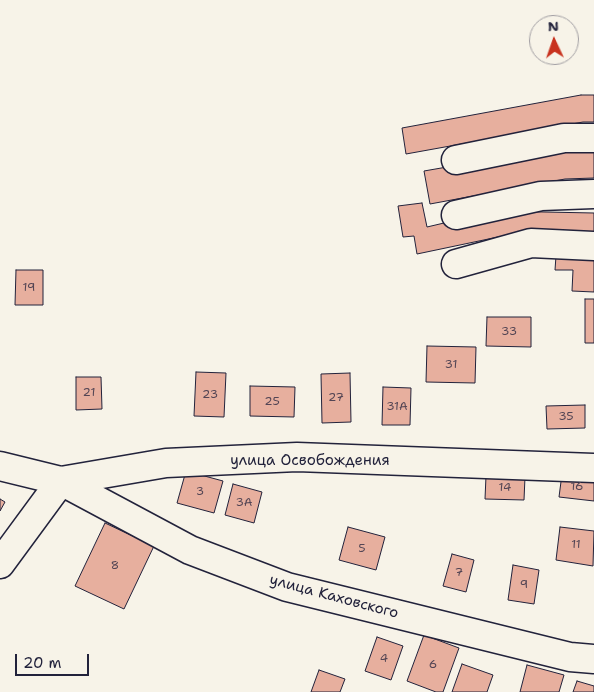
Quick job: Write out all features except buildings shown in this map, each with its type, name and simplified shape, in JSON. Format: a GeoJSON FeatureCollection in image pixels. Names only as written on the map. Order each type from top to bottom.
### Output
{"type":"FeatureCollection","features":[{"type":"Feature","properties":{"kind":"street"},"geometry":{"type":"LineString","coordinates":[[456,160],[564,138],[594,138]]}},
{"type":"Feature","properties":{"kind":"street"},"geometry":{"type":"LineString","coordinates":[[456,215],[541,196],[594,194]]}},
{"type":"Feature","properties":{"kind":"street"},"geometry":{"type":"LineString","coordinates":[[456,264],[531,244],[594,246]]}},
{"type":"Feature","properties":{"kind":"street","name":"улица Освобождения"},"geometry":{"type":"LineString","coordinates":[[0,466],[61,481],[166,463],[297,457],[594,468]]}},
{"type":"Feature","properties":{"kind":"street"},"geometry":{"type":"LineString","coordinates":[[0,564],[61,481]]}},
{"type":"Feature","properties":{"kind":"street","name":"улица Каховского"},"geometry":{"type":"LineString","coordinates":[[61,481],[190,550],[287,587],[570,657],[594,659]]}}]}
